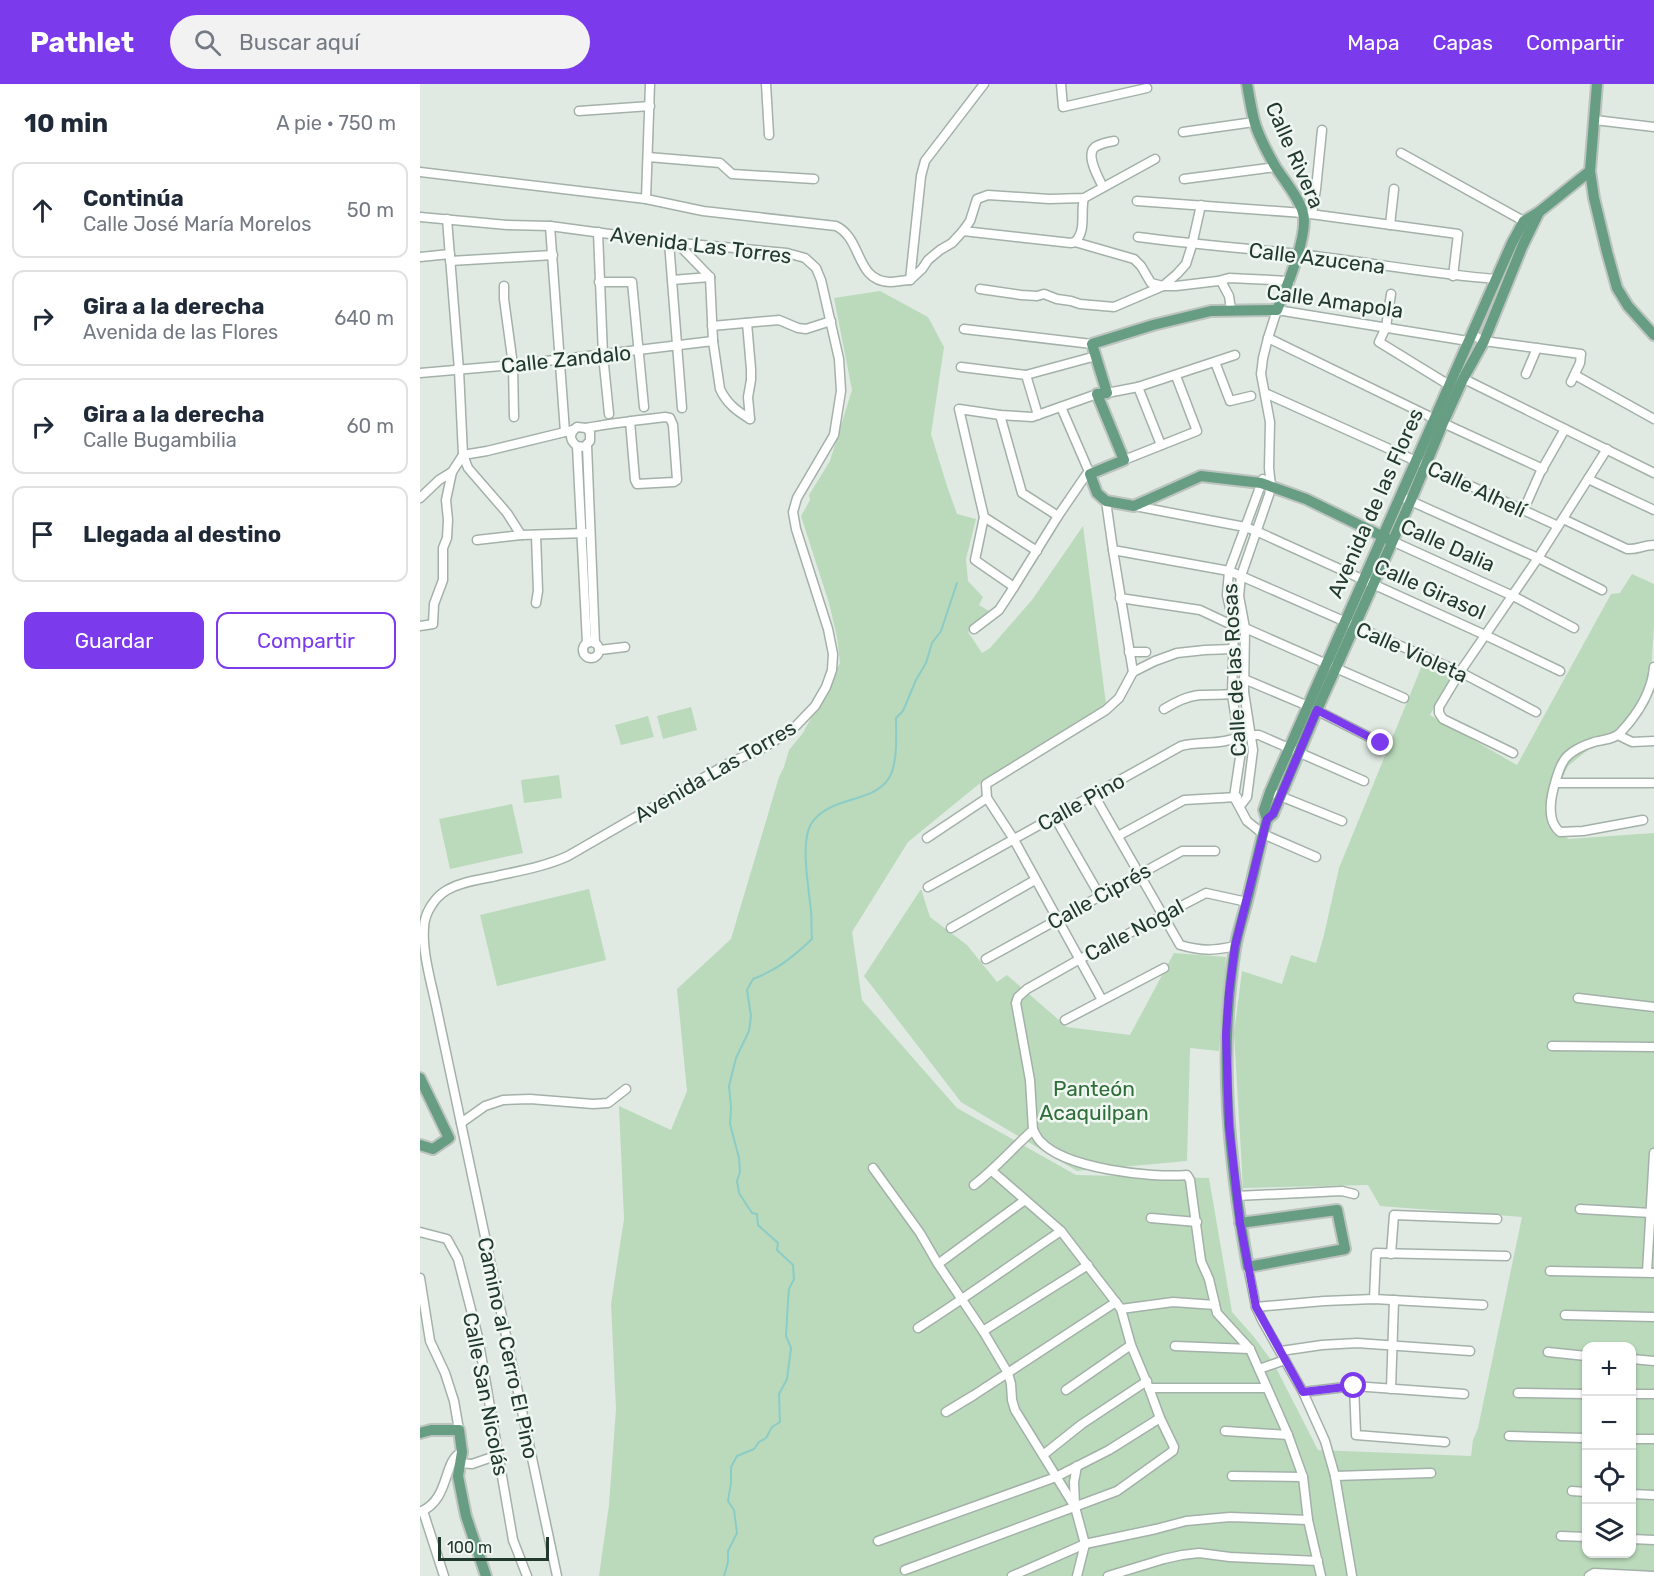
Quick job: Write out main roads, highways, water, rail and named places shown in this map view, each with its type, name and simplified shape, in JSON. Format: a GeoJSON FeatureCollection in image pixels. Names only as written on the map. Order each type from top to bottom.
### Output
{"type":"FeatureCollection","features":[{"type":"Feature","properties":{"kind":"main road","name":"Calle Rivera"},"geometry":{"type":"LineString","coordinates":[[1247,84],[1254,122],[1276,167],[1308,214],[1290,281],[1277,310]]}},
{"type":"Feature","properties":{"kind":"main road"},"geometry":{"type":"LineString","coordinates":[[1597,84],[1590,171],[1607,252],[1617,288],[1628,306],[1654,335]]}},
{"type":"Feature","properties":{"kind":"main road"},"geometry":{"type":"LineString","coordinates":[[1528,223],[1590,171]]}},
{"type":"Feature","properties":{"kind":"main road","name":"Avenida de las Flores"},"geometry":{"type":"LineString","coordinates":[[1330,666],[1355,627],[1368,582],[1459,377],[1470,337],[1512,243],[1528,223]]}},
{"type":"Feature","properties":{"kind":"main road","name":"Avenida de las Flores"},"geometry":{"type":"LineString","coordinates":[[1439,421],[1449,386],[1459,377],[1484,341],[1528,223]]}},
{"type":"Feature","properties":{"kind":"main road","name":"Calle Amapola"},"geometry":{"type":"LineString","coordinates":[[1106,501],[1097,494],[1090,474],[1124,460],[1102,394],[1092,344],[1211,311],[1277,310]]}},
{"type":"Feature","properties":{"kind":"main road","name":"Calle Dalia"},"geometry":{"type":"LineString","coordinates":[[1134,506],[1201,476],[1266,484],[1306,499],[1387,539]]}},
{"type":"Feature","properties":{"kind":"main road","name":"Calle Girasol"},"geometry":{"type":"LineString","coordinates":[[1106,501],[1134,506]]}},
{"type":"Feature","properties":{"kind":"main road","name":"Avenida de las Flores"},"geometry":{"type":"LineString","coordinates":[[1240,1223],[1337,1210],[1345,1249],[1248,1267],[1240,1223],[1236,1196],[1229,1126],[1226,1035],[1235,946],[1267,819],[1273,814],[1275,794],[1330,666],[1344,621],[1368,582]]}},
{"type":"Feature","properties":{"kind":"main road"},"geometry":{"type":"LineString","coordinates":[[420,1078],[450,1138],[433,1149],[420,1145]]}},
{"type":"Feature","properties":{"kind":"main road"},"geometry":{"type":"LineString","coordinates":[[420,1433],[431,1430],[459,1430],[458,1476],[466,1516],[486,1576]]}},
{"type":"Feature","properties":{"kind":"waterway"},"geometry":{"type":"LineString","coordinates":[[724,1576],[728,1551],[737,1533],[734,1510],[728,1501],[731,1467],[737,1456],[754,1449],[766,1438],[772,1427],[780,1422],[779,1394],[787,1379],[791,1348],[786,1336],[789,1289],[794,1279],[793,1265],[777,1250],[778,1243],[758,1225],[757,1214],[752,1213],[739,1193],[737,1181],[740,1172],[739,1158],[730,1124],[729,1086],[736,1058],[749,1031],[751,1016],[747,990],[753,979],[784,962],[812,939],[806,854],[806,842],[811,824],[829,808],[873,792],[889,778],[895,757],[896,718],[903,711],[926,663],[932,643],[941,631],[957,583]]}},
{"type":"Feature","properties":{"kind":"park label","name":"Panteón Acaquilpan"},"geometry":{"type":"Point","coordinates":[1094,1100]}}]}
